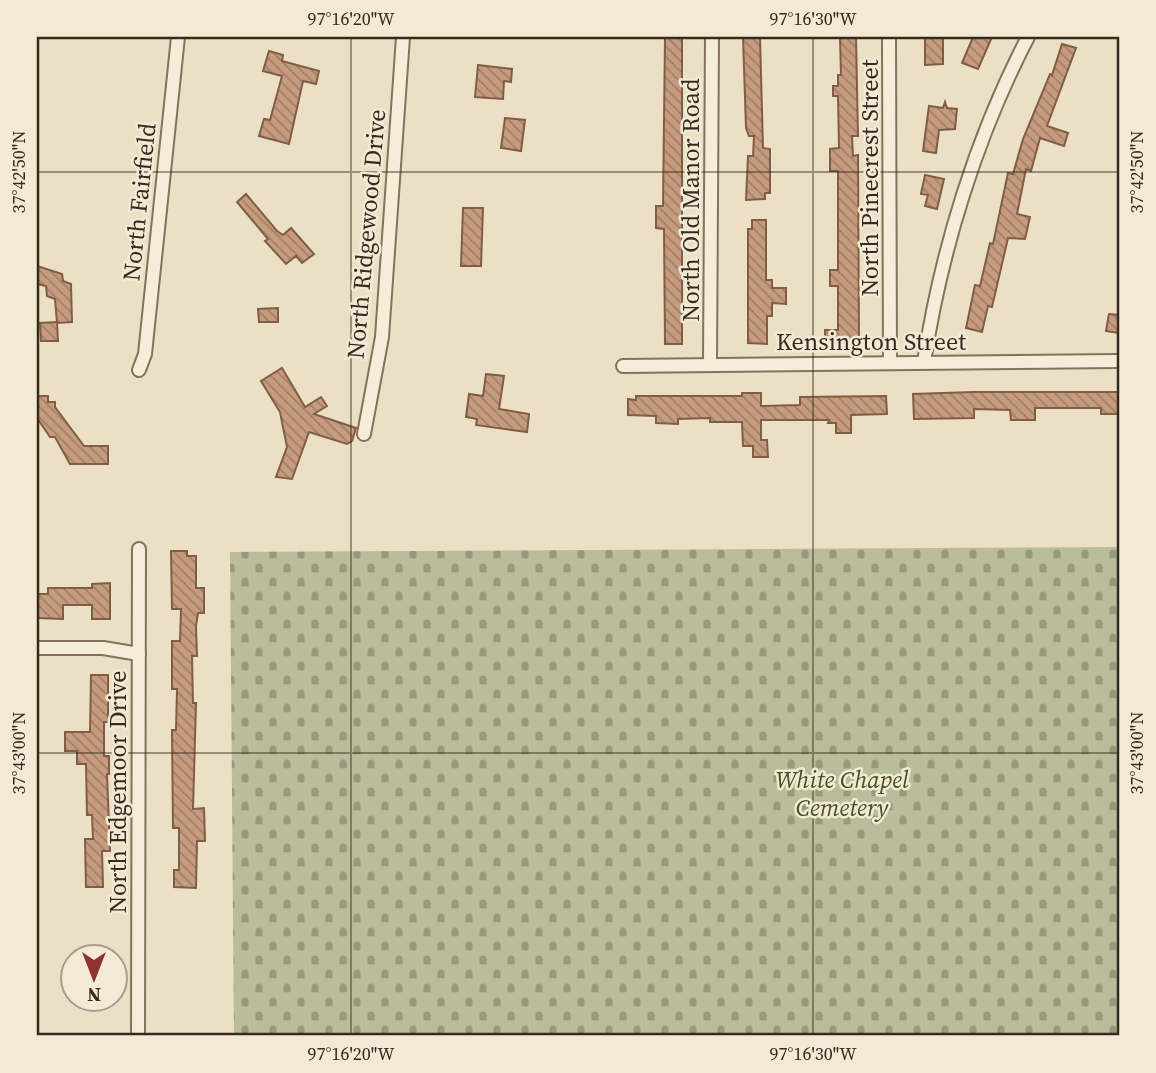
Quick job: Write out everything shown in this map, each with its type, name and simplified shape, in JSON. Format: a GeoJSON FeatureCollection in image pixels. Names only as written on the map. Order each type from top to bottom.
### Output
{"type":"FeatureCollection","features":[{"type":"Feature","properties":{"kind":"street","name":"North Fairfield"},"geometry":{"type":"LineString","coordinates":[[139,370],[145,354],[178,37]]}},
{"type":"Feature","properties":{"kind":"street","name":"North Ridgewood Drive"},"geometry":{"type":"LineString","coordinates":[[364,434],[382,337],[403,37]]}},
{"type":"Feature","properties":{"kind":"street","name":"North Old Manor Road"},"geometry":{"type":"LineString","coordinates":[[710,363],[712,37]]}},
{"type":"Feature","properties":{"kind":"street","name":"North Pinecrest Street"},"geometry":{"type":"LineString","coordinates":[[889,37],[890,362]]}},
{"type":"Feature","properties":{"kind":"street"},"geometry":{"type":"LineString","coordinates":[[924,362],[943,265],[974,163],[1028,37]]}},
{"type":"Feature","properties":{"kind":"street","name":"Kensington Street"},"geometry":{"type":"LineString","coordinates":[[623,366],[710,363],[1119,362]]}},
{"type":"Feature","properties":{"kind":"street","name":"North Edgemoor Drive"},"geometry":{"type":"LineString","coordinates":[[138,1036],[139,549]]}},
{"type":"Feature","properties":{"kind":"street"},"geometry":{"type":"LineString","coordinates":[[37,648],[103,648],[139,654]]}},
{"type":"Feature","properties":{"kind":"green space","name":"White Chapel Cemetery"},"geometry":{"type":"Polygon","coordinates":[[[1119,547],[1119,1036],[234,1036],[230,552],[1119,547]]]}},
{"type":"Feature","properties":{"kind":"building"},"geometry":{"type":"Polygon","coordinates":[[[665,37],[682,37],[682,344],[665,344],[664,229],[656,228],[656,206],[663,206],[665,37]]]}},
{"type":"Feature","properties":{"kind":"building"},"geometry":{"type":"Polygon","coordinates":[[[743,37],[760,37],[763,148],[770,149],[770,193],[765,193],[765,199],[746,200],[748,156],[753,156],[754,136],[749,136],[746,128],[743,37]]]}},
{"type":"Feature","properties":{"kind":"building"},"geometry":{"type":"Polygon","coordinates":[[[840,37],[856,37],[858,136],[852,136],[853,156],[858,155],[859,343],[825,343],[825,330],[838,330],[838,286],[830,286],[830,270],[838,270],[838,171],[830,171],[830,149],[839,148],[838,96],[833,96],[833,86],[838,86],[838,75],[841,75],[840,37]]]}},
{"type":"Feature","properties":{"kind":"building"},"geometry":{"type":"Polygon","coordinates":[[[925,37],[943,37],[943,64],[925,65],[925,37]]]}},
{"type":"Feature","properties":{"kind":"building"},"geometry":{"type":"Polygon","coordinates":[[[973,37],[992,37],[978,69],[962,63],[973,37]]]}},
{"type":"Feature","properties":{"kind":"building"},"geometry":{"type":"Polygon","coordinates":[[[1062,44],[1076,48],[1047,126],[1068,133],[1064,146],[1040,138],[1031,171],[1026,169],[1017,214],[1030,217],[1025,239],[1008,238],[992,307],[988,306],[982,332],[966,328],[975,285],[980,286],[990,243],[993,244],[1008,173],[1013,174],[1023,139],[1050,74],[1052,75],[1062,44]]]}},
{"type":"Feature","properties":{"kind":"building"},"geometry":{"type":"Polygon","coordinates":[[[269,51],[283,55],[282,61],[319,71],[316,84],[303,81],[289,144],[259,136],[264,119],[270,120],[282,76],[263,71],[269,51]]]}},
{"type":"Feature","properties":{"kind":"building"},"geometry":{"type":"Polygon","coordinates":[[[478,65],[512,69],[511,82],[504,81],[503,99],[475,97],[478,65]]]}},
{"type":"Feature","properties":{"kind":"building"},"geometry":{"type":"Polygon","coordinates":[[[945,102],[947,108],[957,109],[955,129],[939,130],[936,153],[923,151],[929,106],[943,108],[945,102]]]}},
{"type":"Feature","properties":{"kind":"building"},"geometry":{"type":"Polygon","coordinates":[[[505,118],[525,120],[521,151],[501,148],[505,118]]]}},
{"type":"Feature","properties":{"kind":"building"},"geometry":{"type":"Polygon","coordinates":[[[925,175],[944,179],[937,209],[925,206],[928,195],[921,194],[925,175]]]}},
{"type":"Feature","properties":{"kind":"building"},"geometry":{"type":"Polygon","coordinates":[[[246,194],[277,231],[283,235],[291,228],[314,254],[302,263],[296,256],[286,264],[265,241],[268,239],[237,202],[246,194]]]}},
{"type":"Feature","properties":{"kind":"building"},"geometry":{"type":"Polygon","coordinates":[[[463,208],[483,208],[481,266],[461,266],[463,208]]]}},
{"type":"Feature","properties":{"kind":"building"},"geometry":{"type":"Polygon","coordinates":[[[752,220],[766,220],[766,280],[772,280],[772,288],[786,288],[786,304],[772,303],[772,316],[767,316],[767,344],[748,343],[748,229],[752,229],[752,220]]]}},
{"type":"Feature","properties":{"kind":"building"},"geometry":{"type":"Polygon","coordinates":[[[37,266],[62,274],[63,281],[71,284],[72,322],[57,323],[55,299],[47,296],[46,286],[37,284],[37,266]]]}},
{"type":"Feature","properties":{"kind":"building"},"geometry":{"type":"Polygon","coordinates":[[[278,308],[278,322],[259,322],[258,309],[278,308]]]}},
{"type":"Feature","properties":{"kind":"building"},"geometry":{"type":"Polygon","coordinates":[[[1109,314],[1119,315],[1119,333],[1106,331],[1109,314]]]}},
{"type":"Feature","properties":{"kind":"building"},"geometry":{"type":"Polygon","coordinates":[[[57,322],[58,341],[41,341],[40,323],[57,322]]]}},
{"type":"Feature","properties":{"kind":"building"},"geometry":{"type":"Polygon","coordinates":[[[282,368],[305,407],[321,397],[327,406],[314,414],[356,428],[352,441],[347,444],[309,432],[292,479],[276,477],[287,447],[280,412],[261,381],[282,368]]]}},
{"type":"Feature","properties":{"kind":"building"},"geometry":{"type":"Polygon","coordinates":[[[486,374],[504,376],[499,409],[529,414],[527,432],[476,425],[477,419],[466,417],[469,394],[483,396],[486,374]]]}},
{"type":"Feature","properties":{"kind":"building"},"geometry":{"type":"Polygon","coordinates":[[[1119,392],[1119,414],[1101,414],[1101,408],[1035,408],[1035,420],[1011,420],[1010,410],[974,409],[974,418],[914,419],[913,394],[1119,392]]]}},
{"type":"Feature","properties":{"kind":"building"},"geometry":{"type":"Polygon","coordinates":[[[742,393],[761,393],[761,406],[800,405],[800,397],[886,396],[887,414],[851,415],[851,433],[836,433],[836,423],[828,423],[829,420],[761,420],[761,440],[767,440],[768,457],[753,457],[753,446],[743,446],[742,422],[710,422],[710,418],[678,419],[678,424],[656,423],[656,416],[628,415],[628,399],[636,400],[636,396],[742,396],[742,393]]]}},
{"type":"Feature","properties":{"kind":"building"},"geometry":{"type":"Polygon","coordinates":[[[37,396],[48,396],[48,402],[55,402],[55,407],[84,446],[108,446],[108,464],[70,464],[55,437],[50,437],[37,418],[37,396]]]}},
{"type":"Feature","properties":{"kind":"building"},"geometry":{"type":"Polygon","coordinates":[[[171,551],[187,551],[187,556],[196,556],[196,588],[204,588],[204,613],[198,613],[196,626],[197,656],[192,656],[193,703],[196,703],[193,809],[204,808],[205,841],[197,841],[196,888],[174,887],[174,870],[179,870],[179,828],[173,828],[172,730],[176,730],[177,689],[172,689],[172,641],[180,641],[181,609],[172,609],[171,551]]]}},
{"type":"Feature","properties":{"kind":"building"},"geometry":{"type":"Polygon","coordinates":[[[110,583],[110,619],[92,619],[92,605],[63,605],[63,619],[37,618],[37,594],[48,594],[48,588],[92,588],[92,584],[110,583]]]}},
{"type":"Feature","properties":{"kind":"building"},"geometry":{"type":"Polygon","coordinates":[[[91,675],[108,675],[108,722],[104,722],[104,756],[109,756],[107,774],[110,851],[102,851],[103,887],[86,887],[85,839],[93,839],[92,815],[87,815],[86,764],[77,764],[77,751],[65,751],[65,732],[90,732],[91,675]]]}}]}
